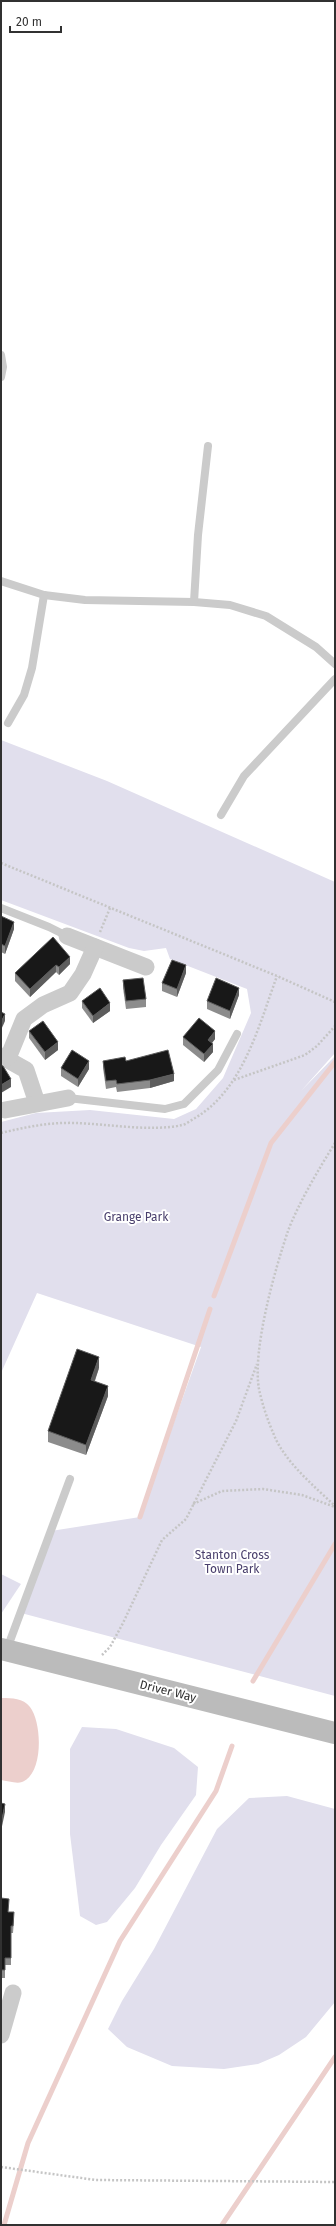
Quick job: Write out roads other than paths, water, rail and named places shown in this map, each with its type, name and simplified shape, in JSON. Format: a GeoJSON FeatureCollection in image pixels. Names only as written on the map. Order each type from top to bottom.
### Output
{"type":"FeatureCollection","features":[{"type":"Feature","properties":{"kind":"main road","name":"Driver Way"},"geometry":{"type":"LineString","coordinates":[[4,1650],[335,1733]]}},
{"type":"Feature","properties":{"kind":"street"},"geometry":{"type":"LineString","coordinates":[[67,936],[146,967]]}},
{"type":"Feature","properties":{"kind":"street"},"geometry":{"type":"LineString","coordinates":[[37,1103],[26,1070],[4,1057],[24,1019],[43,1005],[70,993],[83,974],[95,947]]}},
{"type":"Feature","properties":{"kind":"street"},"geometry":{"type":"LineString","coordinates":[[3,1110],[68,1098]]}},
{"type":"Feature","properties":{"kind":"street"},"geometry":{"type":"LineString","coordinates":[[1,2035],[13,1993]]}},
{"type":"Feature","properties":{"kind":"lane"},"geometry":{"type":"LineString","coordinates":[[1,356],[3,367],[1,377]]}},
{"type":"Feature","properties":{"kind":"lane"},"geometry":{"type":"LineString","coordinates":[[194,602],[198,535],[208,446]]}},
{"type":"Feature","properties":{"kind":"lane"},"geometry":{"type":"LineString","coordinates":[[1,581],[44,595],[85,600],[194,602],[230,605],[266,616],[316,647],[335,664]]}},
{"type":"Feature","properties":{"kind":"lane"},"geometry":{"type":"LineString","coordinates":[[8,723],[24,695],[32,668],[44,595]]}},
{"type":"Feature","properties":{"kind":"lane"},"geometry":{"type":"LineString","coordinates":[[221,815],[244,776],[335,679]]}},
{"type":"Feature","properties":{"kind":"lane"},"geometry":{"type":"LineString","coordinates":[[1,908],[49,927],[67,936]]}},
{"type":"Feature","properties":{"kind":"lane"},"geometry":{"type":"LineString","coordinates":[[68,1098],[165,1108],[184,1104],[218,1070],[237,1034]]}},
{"type":"Feature","properties":{"kind":"lane"},"geometry":{"type":"LineString","coordinates":[[4,1650],[70,1479]]}},
{"type":"Feature","properties":{"kind":"waterway"},"geometry":{"type":"LineString","coordinates":[[214,1296],[271,1143],[335,1062]]}},
{"type":"Feature","properties":{"kind":"waterway"},"geometry":{"type":"LineString","coordinates":[[140,1517],[210,1309]]}},
{"type":"Feature","properties":{"kind":"waterway"},"geometry":{"type":"LineString","coordinates":[[253,1681],[335,1544]]}},
{"type":"Feature","properties":{"kind":"waterway"},"geometry":{"type":"LineString","coordinates":[[4,2225],[28,2143],[120,1941],[216,1791],[232,1746]]}},
{"type":"Feature","properties":{"kind":"waterway"},"geometry":{"type":"LineString","coordinates":[[222,2225],[335,2057]]}},
{"type":"Feature","properties":{"kind":"park label","name":"Grange Park"},"geometry":{"type":"Point","coordinates":[136,1217]}},
{"type":"Feature","properties":{"kind":"park label","name":"Stanton Cross Town Park"},"geometry":{"type":"Point","coordinates":[232,1562]}}]}
